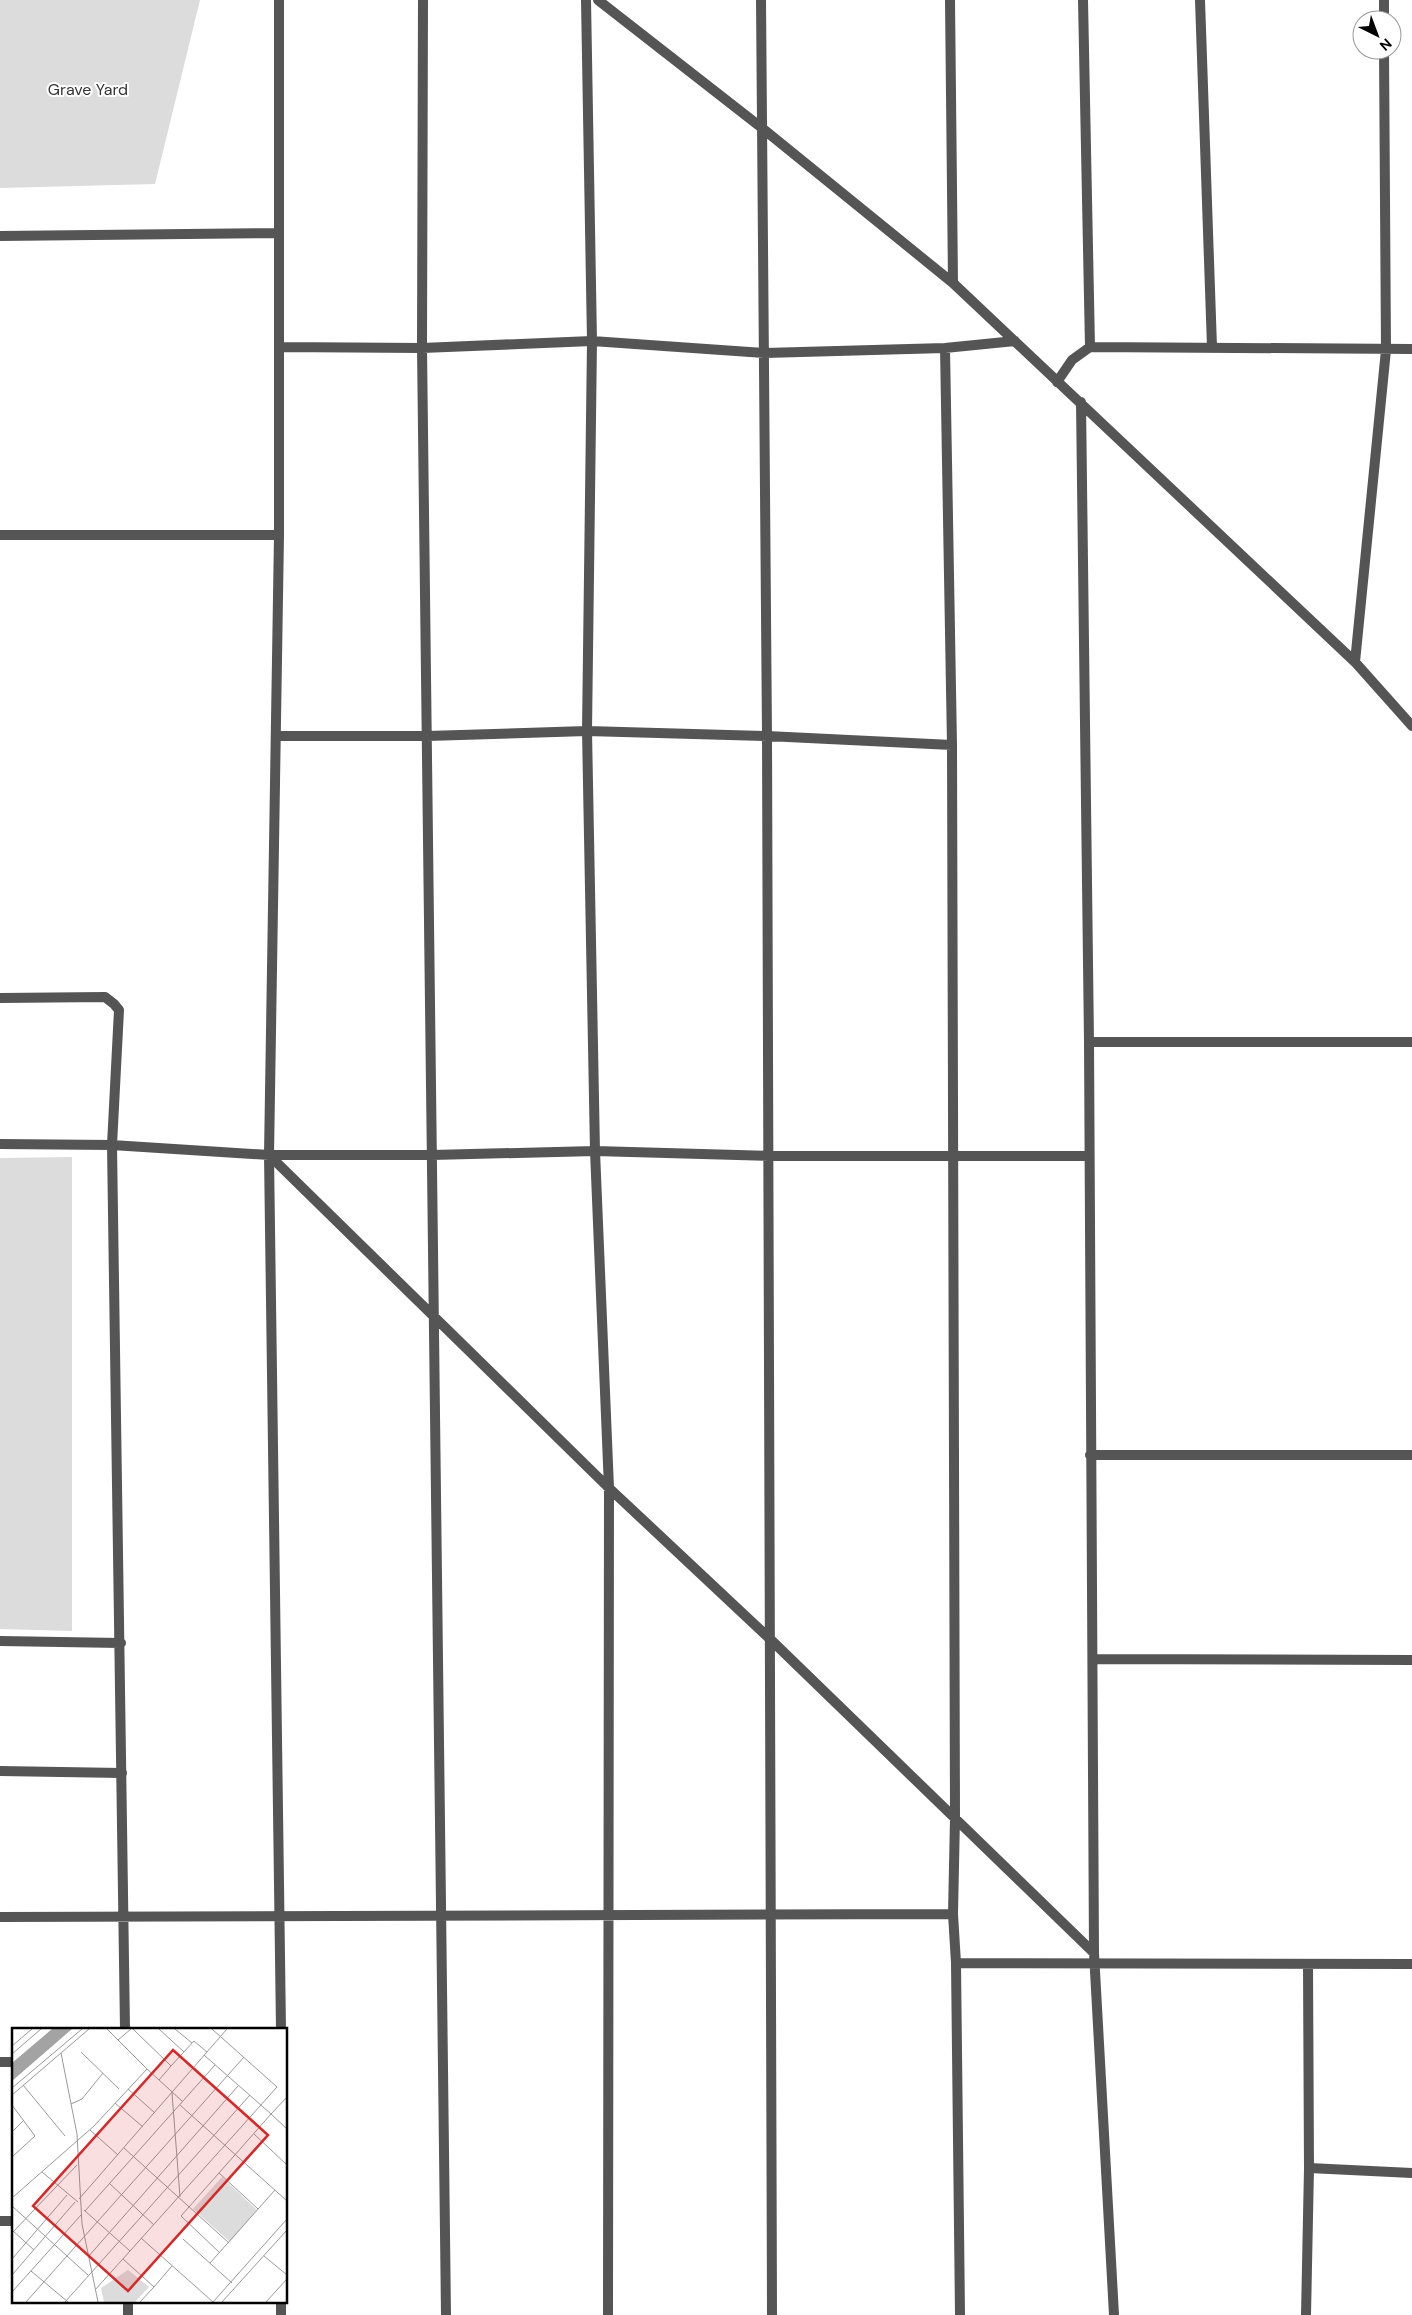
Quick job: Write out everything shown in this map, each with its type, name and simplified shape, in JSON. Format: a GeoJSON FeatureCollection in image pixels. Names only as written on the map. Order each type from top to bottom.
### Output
{"type":"FeatureCollection","features":[{"type":"Feature","properties":{"kind":"street"},"geometry":{"type":"LineString","coordinates":[[279,0],[280,535],[269,1155],[281,1916],[281,2028]]}},
{"type":"Feature","properties":{"kind":"street"},"geometry":{"type":"LineString","coordinates":[[423,0],[422,348],[446,2315]]}},
{"type":"Feature","properties":{"kind":"street"},"geometry":{"type":"LineString","coordinates":[[586,0],[592,341],[587,731],[595,1151],[609,1488],[608,2315]]}},
{"type":"Feature","properties":{"kind":"street"},"geometry":{"type":"LineString","coordinates":[[598,0],[762,128],[954,283],[1354,662],[1412,726]]}},
{"type":"Feature","properties":{"kind":"street"},"geometry":{"type":"LineString","coordinates":[[761,0],[765,352],[769,1156],[768,1638],[772,1915],[772,2315]]}},
{"type":"Feature","properties":{"kind":"street"},"geometry":{"type":"LineString","coordinates":[[950,0],[954,283]]}},
{"type":"Feature","properties":{"kind":"street"},"geometry":{"type":"LineString","coordinates":[[1083,0],[1090,347]]}},
{"type":"Feature","properties":{"kind":"street"},"geometry":{"type":"LineString","coordinates":[[1200,0],[1212,347]]}},
{"type":"Feature","properties":{"kind":"street"},"geometry":{"type":"LineString","coordinates":[[1354,662],[1386,350],[1384,60]]}},
{"type":"Feature","properties":{"kind":"street"},"geometry":{"type":"LineString","coordinates":[[0,236],[279,233]]}},
{"type":"Feature","properties":{"kind":"street"},"geometry":{"type":"LineString","coordinates":[[279,347],[422,348],[592,341],[765,352],[945,348],[1015,341]]}},
{"type":"Feature","properties":{"kind":"street"},"geometry":{"type":"LineString","coordinates":[[1057,382],[1072,360],[1090,347],[1412,349]]}},
{"type":"Feature","properties":{"kind":"street"},"geometry":{"type":"LineString","coordinates":[[945,348],[952,745],[955,1818],[953,1914],[956,1963],[960,2315]]}},
{"type":"Feature","properties":{"kind":"street"},"geometry":{"type":"LineString","coordinates":[[1081,402],[1089,1042],[1094,1954],[1114,2315]]}},
{"type":"Feature","properties":{"kind":"street"},"geometry":{"type":"LineString","coordinates":[[0,535],[280,535]]}},
{"type":"Feature","properties":{"kind":"street"},"geometry":{"type":"LineString","coordinates":[[276,736],[427,736],[587,731],[767,736],[952,745]]}},
{"type":"Feature","properties":{"kind":"street"},"geometry":{"type":"LineString","coordinates":[[0,998],[104,997],[119,1010],[112,1145],[125,2028]]}},
{"type":"Feature","properties":{"kind":"street"},"geometry":{"type":"LineString","coordinates":[[1089,1042],[1412,1042]]}},
{"type":"Feature","properties":{"kind":"street"},"geometry":{"type":"LineString","coordinates":[[0,1144],[112,1145],[269,1155],[432,1155],[595,1151],[769,1156],[1089,1156]]}},
{"type":"Feature","properties":{"kind":"street"},"geometry":{"type":"LineString","coordinates":[[269,1155],[609,1488],[768,1638],[1094,1954]]}},
{"type":"Feature","properties":{"kind":"street"},"geometry":{"type":"LineString","coordinates":[[1090,1455],[1412,1455]]}},
{"type":"Feature","properties":{"kind":"street"},"geometry":{"type":"LineString","coordinates":[[0,1641],[120,1643]]}},
{"type":"Feature","properties":{"kind":"street"},"geometry":{"type":"LineString","coordinates":[[1093,1659],[1412,1660]]}},
{"type":"Feature","properties":{"kind":"street"},"geometry":{"type":"LineString","coordinates":[[0,1771],[122,1773]]}},
{"type":"Feature","properties":{"kind":"street"},"geometry":{"type":"LineString","coordinates":[[0,1917],[953,1914]]}},
{"type":"Feature","properties":{"kind":"street"},"geometry":{"type":"LineString","coordinates":[[956,1963],[1096,1965],[1412,1964]]}},
{"type":"Feature","properties":{"kind":"street"},"geometry":{"type":"LineString","coordinates":[[1306,2315],[1309,2168],[1308,1964]]}},
{"type":"Feature","properties":{"kind":"street"},"geometry":{"type":"LineString","coordinates":[[1309,2168],[1412,2173]]}},
{"type":"Feature","properties":{"kind":"street"},"geometry":{"type":"LineString","coordinates":[[128,2302],[128,2315]]}},
{"type":"Feature","properties":{"kind":"street"},"geometry":{"type":"LineString","coordinates":[[281,2302],[281,2315]]}},
{"type":"Feature","properties":{"kind":"green space","name":"Grave Yard"},"geometry":{"type":"Polygon","coordinates":[[[0,0],[200,0],[155,184],[0,188],[0,0]]]}},
{"type":"Feature","properties":{"kind":"green space"},"geometry":{"type":"Polygon","coordinates":[[[72,1157],[72,1631],[0,1629],[0,1158],[72,1157]]]}}]}
